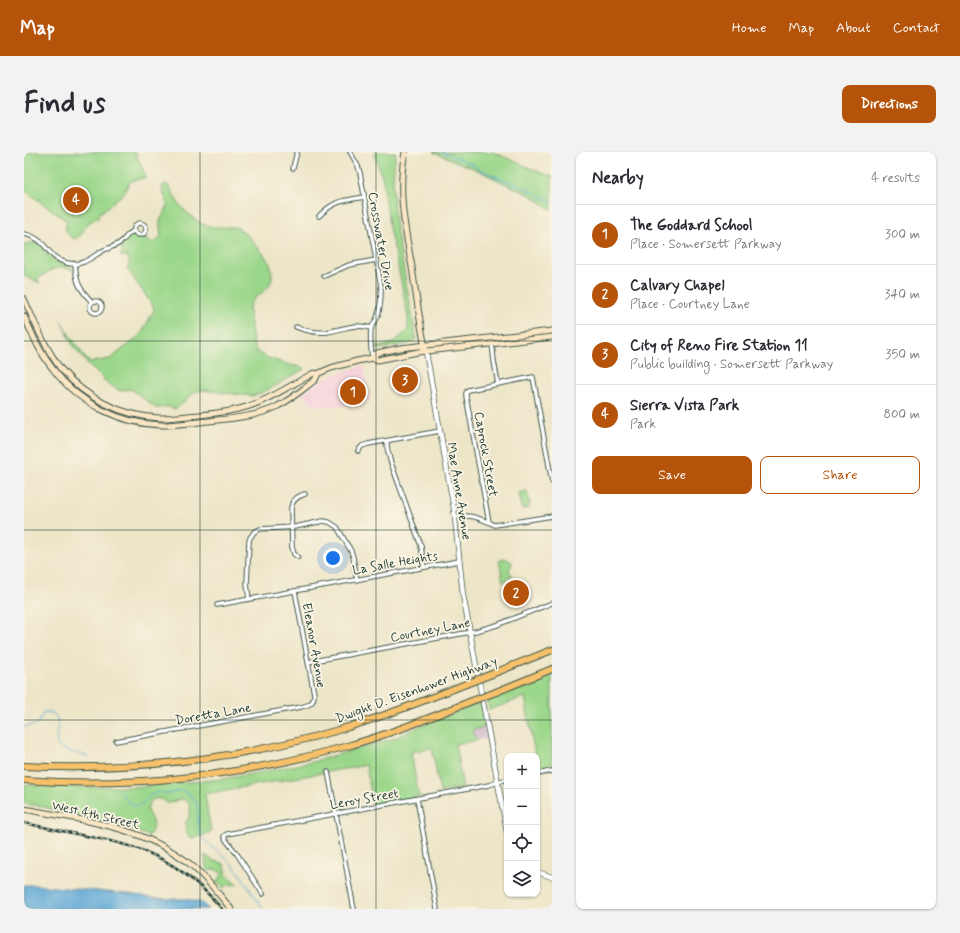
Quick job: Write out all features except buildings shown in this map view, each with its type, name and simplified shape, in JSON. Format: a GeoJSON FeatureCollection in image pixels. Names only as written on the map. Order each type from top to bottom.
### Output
{"type":"FeatureCollection","features":[{"type":"Feature","properties":{"kind":"highway","name":"Dwight D. Eisenhower Highway"},"geometry":{"type":"LineString","coordinates":[[24,766],[60,768],[144,765],[202,759],[293,742],[348,727],[412,706],[552,650]]}},
{"type":"Feature","properties":{"kind":"highway"},"geometry":{"type":"LineString","coordinates":[[24,780],[54,782],[129,781],[184,777],[249,769],[314,755],[366,741],[419,722],[552,669]]}},
{"type":"Feature","properties":{"kind":"main road","name":"Mae Anne Avenue"},"geometry":{"type":"LineString","coordinates":[[405,152],[401,184],[403,212],[426,352]]}},
{"type":"Feature","properties":{"kind":"main road"},"geometry":{"type":"LineString","coordinates":[[24,299],[48,349],[56,362],[77,384],[97,399],[113,407],[130,413],[149,417],[169,418],[235,410],[263,400],[314,373],[318,374],[338,366],[372,358],[380,352],[400,348],[552,331]]}},
{"type":"Feature","properties":{"kind":"main road"},"geometry":{"type":"LineString","coordinates":[[24,316],[43,355],[52,369],[68,387],[85,400],[102,410],[138,422],[172,425],[258,414],[274,408],[293,397],[316,380],[318,374]]}},
{"type":"Feature","properties":{"kind":"main road"},"geometry":{"type":"LineString","coordinates":[[372,358],[378,360],[426,352],[552,337]]}},
{"type":"Feature","properties":{"kind":"main road","name":"West 4th Street"},"geometry":{"type":"LineString","coordinates":[[24,809],[105,825],[134,833],[154,842],[172,851],[195,869],[216,890],[231,909]]}},
{"type":"Feature","properties":{"kind":"street"},"geometry":{"type":"LineString","coordinates":[[293,168],[297,152]]}},
{"type":"Feature","properties":{"kind":"street","name":"Crosswater Drive"},"geometry":{"type":"LineString","coordinates":[[350,152],[358,166],[381,286],[380,310],[371,328],[372,358]]}},
{"type":"Feature","properties":{"kind":"street"},"geometry":{"type":"LineString","coordinates":[[319,216],[335,203],[364,197]]}},
{"type":"Feature","properties":{"kind":"street"},"geometry":{"type":"LineString","coordinates":[[24,234],[30,235],[38,240],[57,259],[66,263],[75,264],[90,259],[120,242],[130,232],[135,231]]}},
{"type":"Feature","properties":{"kind":"street"},"geometry":{"type":"LineString","coordinates":[[324,276],[349,265],[376,260]]}},
{"type":"Feature","properties":{"kind":"street"},"geometry":{"type":"LineString","coordinates":[[75,264],[78,284],[92,302]]}},
{"type":"Feature","properties":{"kind":"street"},"geometry":{"type":"LineString","coordinates":[[296,327],[319,332],[351,326],[364,326],[371,328]]}},
{"type":"Feature","properties":{"kind":"street"},"geometry":{"type":"LineString","coordinates":[[492,338],[498,384],[533,377],[552,482]]}},
{"type":"Feature","properties":{"kind":"street","name":"Mae Anne Avenue"},"geometry":{"type":"LineString","coordinates":[[426,352],[455,517],[463,595],[506,825]]}},
{"type":"Feature","properties":{"kind":"street","name":"Caprock Street"},"geometry":{"type":"LineString","coordinates":[[489,522],[466,393],[468,390],[498,384]]}},
{"type":"Feature","properties":{"kind":"street"},"geometry":{"type":"LineString","coordinates":[[358,451],[365,445],[440,431]]}},
{"type":"Feature","properties":{"kind":"street"},"geometry":{"type":"LineString","coordinates":[[387,440],[390,460],[421,546],[424,567]]}},
{"type":"Feature","properties":{"kind":"street"},"geometry":{"type":"LineString","coordinates":[[298,558],[293,551],[291,508],[292,504],[298,497],[305,494]]}},
{"type":"Feature","properties":{"kind":"street"},"geometry":{"type":"LineString","coordinates":[[455,517],[472,516],[495,525],[552,516]]}},
{"type":"Feature","properties":{"kind":"street"},"geometry":{"type":"LineString","coordinates":[[249,599],[247,584],[248,546],[250,538],[254,532],[260,529],[291,527],[326,521],[335,525],[352,554],[357,580]]}},
{"type":"Feature","properties":{"kind":"street","name":"La Salle Heights"},"geometry":{"type":"LineString","coordinates":[[217,605],[459,561]]}},
{"type":"Feature","properties":{"kind":"street","name":"Eleanor Avenue"},"geometry":{"type":"LineString","coordinates":[[295,591],[314,694],[313,702]]}},
{"type":"Feature","properties":{"kind":"street","name":"Courtney Lane"},"geometry":{"type":"LineString","coordinates":[[308,662],[491,627],[552,603]]}},
{"type":"Feature","properties":{"kind":"street","name":"Doretta Lane"},"geometry":{"type":"LineString","coordinates":[[116,741],[301,707],[313,702]]}},
{"type":"Feature","properties":{"kind":"street"},"geometry":{"type":"LineString","coordinates":[[540,773],[552,771]]}},
{"type":"Feature","properties":{"kind":"street"},"geometry":{"type":"LineString","coordinates":[[328,772],[354,909]]}},
{"type":"Feature","properties":{"kind":"street","name":"Leroy Street"},"geometry":{"type":"LineString","coordinates":[[263,894],[240,857],[226,840],[224,836],[227,834],[482,787],[504,781]]}},
{"type":"Feature","properties":{"kind":"street"},"geometry":{"type":"LineString","coordinates":[[417,799],[437,909]]}},
{"type":"Feature","properties":{"kind":"street"},"geometry":{"type":"LineString","coordinates":[[540,873],[552,877]]}},
{"type":"Feature","properties":{"kind":"shaded area"},"geometry":{"type":"Polygon","coordinates":[[[364,366],[370,400],[343,406],[313,406],[302,394],[325,378],[364,366]]]}},
{"type":"Feature","properties":{"kind":"shaded area"},"geometry":{"type":"Polygon","coordinates":[[[485,727],[487,739],[478,740],[474,736],[473,730],[485,727]]]}},
{"type":"Feature","properties":{"kind":"green space"},"geometry":{"type":"Polygon","coordinates":[[[24,152],[135,152],[146,177],[130,182],[123,194],[98,215],[99,218],[88,224],[84,228],[82,234],[75,239],[66,232],[65,226],[67,221],[24,190],[24,152]]]}},
{"type":"Feature","properties":{"kind":"green space"},"geometry":{"type":"Polygon","coordinates":[[[374,152],[396,152],[393,187],[395,222],[416,337],[411,343],[379,349],[376,348],[375,344],[379,347],[393,343],[408,329],[408,317],[390,233],[383,180],[374,152]]]}},
{"type":"Feature","properties":{"kind":"green space"},"geometry":{"type":"Polygon","coordinates":[[[433,152],[493,152],[552,176],[552,210],[529,194],[480,171],[433,152]]]}},
{"type":"Feature","properties":{"kind":"green space"},"geometry":{"type":"Polygon","coordinates":[[[163,185],[168,185],[181,207],[196,220],[202,224],[210,226],[238,228],[249,237],[265,256],[270,265],[272,277],[268,287],[253,300],[249,308],[253,343],[257,352],[266,357],[290,365],[302,367],[304,369],[270,389],[256,395],[251,396],[202,390],[193,393],[175,409],[169,407],[156,408],[131,389],[120,391],[110,385],[86,362],[73,346],[61,321],[87,360],[91,362],[110,359],[136,339],[143,331],[154,310],[153,306],[128,270],[129,261],[127,256],[120,256],[123,251],[121,245],[132,235],[143,238],[152,243],[160,238],[160,221],[167,206],[162,190],[163,185]]]}},
{"type":"Feature","properties":{"kind":"green space"},"geometry":{"type":"Polygon","coordinates":[[[37,243],[51,257],[69,266],[73,271],[63,268],[54,269],[37,279],[40,283],[24,276],[24,244],[37,243]]]}},
{"type":"Feature","properties":{"kind":"green space"},"geometry":{"type":"Polygon","coordinates":[[[527,491],[530,504],[528,508],[523,509],[519,493],[527,491]]]}},
{"type":"Feature","properties":{"kind":"green space"},"geometry":{"type":"Polygon","coordinates":[[[502,559],[511,561],[512,563],[509,571],[513,575],[503,582],[499,560],[502,559]]]}},
{"type":"Feature","properties":{"kind":"green space"},"geometry":{"type":"Polygon","coordinates":[[[552,673],[552,769],[540,771],[540,753],[534,753],[525,697],[489,710],[487,699],[552,673]]]}},
{"type":"Feature","properties":{"kind":"green space"},"geometry":{"type":"Polygon","coordinates":[[[480,702],[485,727],[473,730],[474,736],[478,740],[455,744],[463,787],[440,792],[432,748],[411,752],[418,793],[421,796],[373,805],[366,765],[205,794],[211,832],[189,838],[186,830],[186,821],[189,816],[190,807],[184,799],[179,799],[169,803],[157,798],[151,801],[147,809],[153,824],[149,836],[117,825],[64,813],[41,806],[24,804],[24,785],[134,787],[223,779],[312,762],[393,739],[411,730],[480,702]]]}},
{"type":"Feature","properties":{"kind":"green space"},"geometry":{"type":"Polygon","coordinates":[[[205,855],[214,861],[223,863],[226,869],[226,875],[237,885],[229,884],[223,888],[222,885],[218,883],[215,884],[222,873],[214,869],[208,871],[206,868],[205,855]]]}},
{"type":"Feature","properties":{"kind":"water"},"geometry":{"type":"Polygon","coordinates":[[[24,885],[128,894],[155,898],[188,899],[202,903],[208,909],[24,909],[24,885]]]}},
{"type":"Feature","properties":{"kind":"waterway"},"geometry":{"type":"LineString","coordinates":[[442,152],[472,164],[480,170],[523,187],[552,202]]}},
{"type":"Feature","properties":{"kind":"waterway"},"geometry":{"type":"LineString","coordinates":[[24,727],[37,724],[44,712],[51,713],[56,716],[57,720],[58,725],[56,737],[59,747],[61,749],[89,757]]}},
{"type":"Feature","properties":{"kind":"waterway"},"geometry":{"type":"LineString","coordinates":[[120,791],[129,803],[134,806],[142,804],[152,794],[157,792],[170,794],[180,790],[190,796],[197,804],[201,836],[206,842],[228,859],[263,909]]}},
{"type":"Feature","properties":{"kind":"railway"},"geometry":{"type":"LineString","coordinates":[[24,823],[113,842],[144,851],[166,862],[186,875],[205,891],[222,909]]}},
{"type":"Feature","properties":{"kind":"place","name":"Sierra Vista Park"},"geometry":{"type":"Point","coordinates":[76,200]}},
{"type":"Feature","properties":{"kind":"place","name":"City of Reno Fire Station 11"},"geometry":{"type":"Point","coordinates":[405,380]}},
{"type":"Feature","properties":{"kind":"place","name":"The Goddard School"},"geometry":{"type":"Point","coordinates":[353,392]}},
{"type":"Feature","properties":{"kind":"place","name":"Calvary Chapel"},"geometry":{"type":"Point","coordinates":[516,593]}}]}
